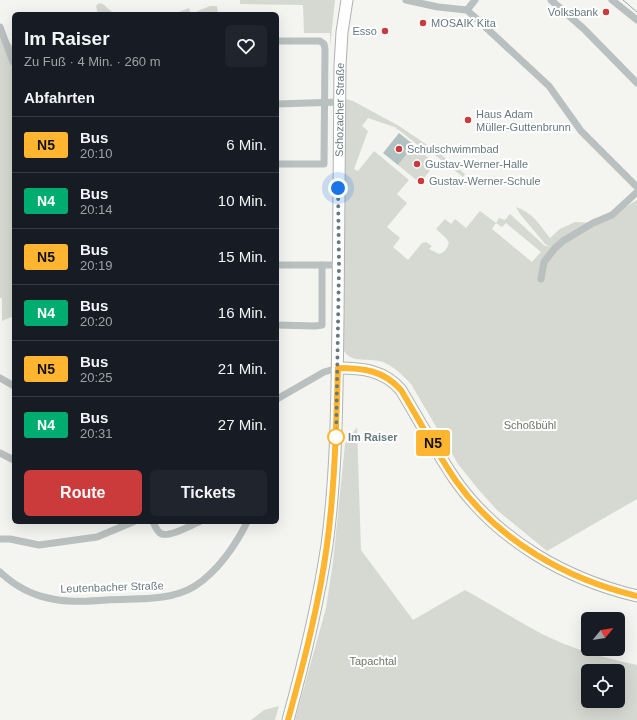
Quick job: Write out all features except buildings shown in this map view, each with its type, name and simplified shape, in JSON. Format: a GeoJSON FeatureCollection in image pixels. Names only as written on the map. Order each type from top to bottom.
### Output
{"type":"FeatureCollection","features":[{"type":"Feature","properties":{"kind":"main road","name":"Schozacher Straße"},"geometry":{"type":"LineString","coordinates":[[288,720],[302,673],[316,611],[327,544],[335,458],[338,368],[339,102],[341,46],[347,0]]}},
{"type":"Feature","properties":{"kind":"main road"},"geometry":{"type":"LineString","coordinates":[[338,368],[368,370],[382,374],[394,382],[401,390],[457,481],[492,521],[510,536],[542,558],[565,571],[609,589],[637,596]]}},
{"type":"Feature","properties":{"kind":"street"},"geometry":{"type":"LineString","coordinates":[[406,0],[438,7],[467,10],[550,86],[581,131],[637,187]]}},
{"type":"Feature","properties":{"kind":"street"},"geometry":{"type":"LineString","coordinates":[[467,10],[476,0]]}},
{"type":"Feature","properties":{"kind":"street"},"geometry":{"type":"LineString","coordinates":[[551,0],[584,29],[637,83]]}},
{"type":"Feature","properties":{"kind":"street"},"geometry":{"type":"LineString","coordinates":[[612,0],[637,20]]}},
{"type":"Feature","properties":{"kind":"street"},"geometry":{"type":"LineString","coordinates":[[0,27],[12,59]]}},
{"type":"Feature","properties":{"kind":"street"},"geometry":{"type":"LineString","coordinates":[[279,41],[320,41],[324,44],[325,49],[324,164],[279,164]]}},
{"type":"Feature","properties":{"kind":"street"},"geometry":{"type":"LineString","coordinates":[[279,104],[339,102]]}},
{"type":"Feature","properties":{"kind":"street"},"geometry":{"type":"LineString","coordinates":[[541,279],[544,262],[555,248],[593,223],[612,215],[637,192]]}},
{"type":"Feature","properties":{"kind":"street"},"geometry":{"type":"LineString","coordinates":[[279,265],[339,265]]}},
{"type":"Feature","properties":{"kind":"street"},"geometry":{"type":"LineString","coordinates":[[279,325],[322,325],[322,265]]}},
{"type":"Feature","properties":{"kind":"street"},"geometry":{"type":"LineString","coordinates":[[279,398],[324,372],[338,368]]}},
{"type":"Feature","properties":{"kind":"street"},"geometry":{"type":"LineString","coordinates":[[0,378],[12,385]]}},
{"type":"Feature","properties":{"kind":"street"},"geometry":{"type":"LineString","coordinates":[[0,453],[12,459]]}},
{"type":"Feature","properties":{"kind":"street"},"geometry":{"type":"LineString","coordinates":[[0,539],[10,539],[39,545],[97,537],[128,524]]}},
{"type":"Feature","properties":{"kind":"street"},"geometry":{"type":"LineString","coordinates":[[154,524],[159,533],[164,536],[194,524]]}},
{"type":"Feature","properties":{"kind":"street","name":"Leutenbacher Straße"},"geometry":{"type":"LineString","coordinates":[[0,572],[12,583],[22,589],[35,595],[57,600],[151,598],[170,595],[193,587],[210,575],[222,562],[246,524]]}},
{"type":"Feature","properties":{"kind":"green space"},"geometry":{"type":"Polygon","coordinates":[[[240,0],[335,0],[330,47],[330,33],[304,33],[303,5],[240,4],[240,0]]]}},
{"type":"Feature","properties":{"kind":"green space"},"geometry":{"type":"Polygon","coordinates":[[[99,3],[103,4],[112,12],[98,12],[96,6],[99,3]]]}},
{"type":"Feature","properties":{"kind":"green space"},"geometry":{"type":"Polygon","coordinates":[[[210,6],[217,6],[218,12],[196,12],[210,6]]]}},
{"type":"Feature","properties":{"kind":"green space"},"geometry":{"type":"Polygon","coordinates":[[[189,8],[190,12],[179,12],[189,8]]]}},
{"type":"Feature","properties":{"kind":"green space"},"geometry":{"type":"Polygon","coordinates":[[[0,36],[12,45],[12,317],[2,321],[2,299],[0,297],[0,36]]]}},
{"type":"Feature","properties":{"kind":"green space","name":"Schoßbühl"},"geometry":{"type":"Polygon","coordinates":[[[346,99],[353,101],[399,126],[439,153],[465,174],[463,177],[431,152],[424,150],[396,129],[397,128],[368,118],[362,126],[368,131],[354,169],[358,171],[374,151],[409,180],[397,194],[407,203],[387,227],[400,238],[393,247],[408,260],[422,243],[426,242],[432,246],[429,249],[439,254],[446,250],[449,243],[446,238],[436,229],[445,219],[451,224],[455,219],[466,228],[480,211],[496,223],[499,218],[505,220],[510,214],[545,246],[551,247],[546,245],[516,207],[527,212],[550,238],[560,229],[575,222],[593,223],[607,218],[637,200],[637,499],[547,551],[497,510],[478,489],[458,464],[411,384],[405,377],[383,362],[355,359],[346,354],[343,349],[346,99]],[[496,223],[492,229],[532,262],[541,252],[506,223],[502,227],[496,223]]]}},
{"type":"Feature","properties":{"kind":"green space","name":"Gustav-Werner-Halle"},"geometry":{"type":"Polygon","coordinates":[[[414,145],[435,164],[420,183],[398,165],[414,145]]]}},
{"type":"Feature","properties":{"kind":"green space","name":"Tapachtal"},"geometry":{"type":"Polygon","coordinates":[[[357,427],[361,550],[413,620],[465,590],[532,629],[581,650],[581,656],[602,656],[637,665],[637,720],[295,720],[326,608],[333,562],[345,444],[357,427]]]}},
{"type":"Feature","properties":{"kind":"green space"},"geometry":{"type":"Polygon","coordinates":[[[279,706],[275,720],[251,720],[264,710],[279,706]]]}},
{"type":"Feature","properties":{"kind":"shaded area","name":"Schulschwimmbad"},"geometry":{"type":"Polygon","coordinates":[[[399,133],[414,145],[398,165],[383,153],[399,133]]]}},
{"type":"Feature","properties":{"kind":"tram line"},"geometry":{"type":"LineString","coordinates":[[623,0],[637,12]]}},
{"type":"Feature","properties":{"kind":"bus line","name":"N5"},"geometry":{"type":"LineString","coordinates":[[288,720],[302,673],[317,604],[327,544],[335,458],[338,368],[368,370],[382,374],[394,382],[401,390],[457,481],[492,521],[521,545],[565,571],[609,589],[637,596]]}},
{"type":"Feature","properties":{"kind":"place","name":"Volksbank"},"geometry":{"type":"Point","coordinates":[606,12]}},
{"type":"Feature","properties":{"kind":"place","name":"MOSAIK Kita"},"geometry":{"type":"Point","coordinates":[423,23]}},
{"type":"Feature","properties":{"kind":"place","name":"Esso"},"geometry":{"type":"Point","coordinates":[385,31]}},
{"type":"Feature","properties":{"kind":"place","name":"Haus Adam Müller-Guttenbrunn"},"geometry":{"type":"Point","coordinates":[468,120]}},
{"type":"Feature","properties":{"kind":"place","name":"Schulschwimmbad"},"geometry":{"type":"Point","coordinates":[399,149]}},
{"type":"Feature","properties":{"kind":"place","name":"Gustav-Werner-Halle"},"geometry":{"type":"Point","coordinates":[417,164]}},
{"type":"Feature","properties":{"kind":"place","name":"Gustav-Werner-Schule"},"geometry":{"type":"Point","coordinates":[421,181]}},
{"type":"Feature","properties":{"kind":"place","name":"Im Raiser"},"geometry":{"type":"Point","coordinates":[336,437]}},
{"type":"Feature","properties":{"kind":"route"},"geometry":{"type":"LineString","coordinates":[[336,437],[336,444],[339,265],[338,188]]}}]}
